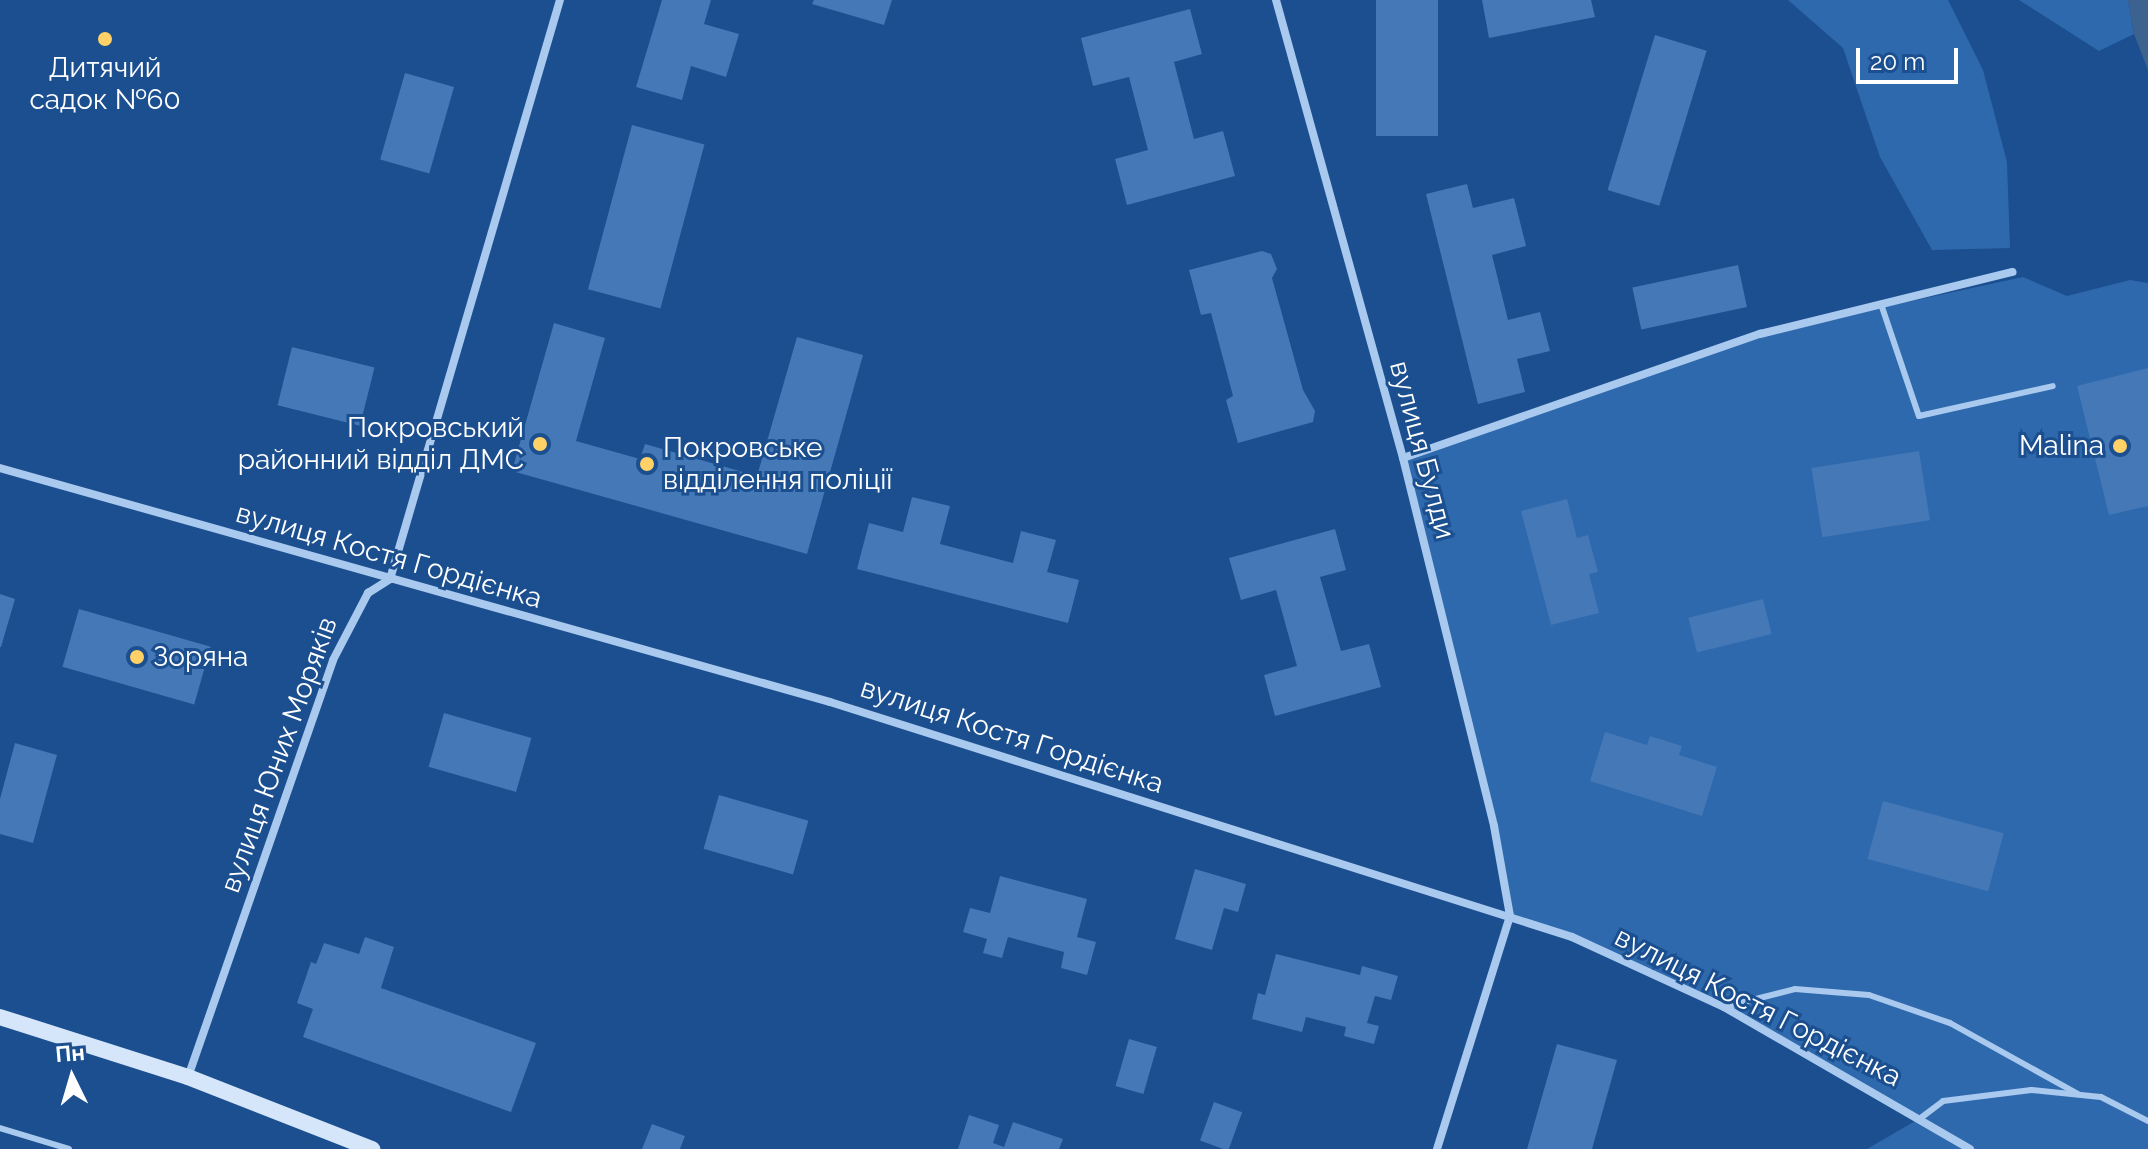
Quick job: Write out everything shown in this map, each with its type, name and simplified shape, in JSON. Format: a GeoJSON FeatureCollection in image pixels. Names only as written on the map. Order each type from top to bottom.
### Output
{"type":"FeatureCollection","features":[{"type":"Feature","properties":{"kind":"main road"},"geometry":{"type":"LineString","coordinates":[[0,1017],[188,1077],[372,1149]]}},
{"type":"Feature","properties":{"kind":"street"},"geometry":{"type":"LineString","coordinates":[[390,579],[560,0]]}},
{"type":"Feature","properties":{"kind":"street","name":"вулиця Булди"},"geometry":{"type":"LineString","coordinates":[[1276,0],[1403,458],[1494,826],[1510,916]]}},
{"type":"Feature","properties":{"kind":"street"},"geometry":{"type":"LineString","coordinates":[[1403,458],[1760,334],[1882,307],[2013,272]]}},
{"type":"Feature","properties":{"kind":"street","name":"вулиця Костя Гордієнка"},"geometry":{"type":"LineString","coordinates":[[0,468],[830,702],[1572,937],[1724,1007],[1922,1117],[1970,1149]]}},
{"type":"Feature","properties":{"kind":"street","name":"вулиця Юних Моряків"},"geometry":{"type":"LineString","coordinates":[[188,1077],[333,660],[368,593],[390,579]]}},
{"type":"Feature","properties":{"kind":"street"},"geometry":{"type":"LineString","coordinates":[[1437,1149],[1510,916]]}},
{"type":"Feature","properties":{"kind":"lane"},"geometry":{"type":"LineString","coordinates":[[1882,307],[1919,416],[2053,386]]}},
{"type":"Feature","properties":{"kind":"lane"},"geometry":{"type":"LineString","coordinates":[[1724,1007],[1795,989],[1869,995],[1950,1023],[2078,1094]]}},
{"type":"Feature","properties":{"kind":"lane"},"geometry":{"type":"LineString","coordinates":[[1922,1117],[1943,1101],[2031,1090],[2078,1094],[2124,1105],[2148,1121]]}},
{"type":"Feature","properties":{"kind":"lane"},"geometry":{"type":"LineString","coordinates":[[0,1128],[69,1149]]}},
{"type":"Feature","properties":{"kind":"shaded area"},"geometry":{"type":"Polygon","coordinates":[[[1788,0],[1948,0],[1983,70],[2007,162],[2010,248],[1932,250],[1880,157],[1843,48],[1788,0]]]}},
{"type":"Feature","properties":{"kind":"shaded area"},"geometry":{"type":"Polygon","coordinates":[[[2019,0],[2128,0],[2134,34],[2099,51],[2019,0]]]}},
{"type":"Feature","properties":{"kind":"shaded area"},"geometry":{"type":"Polygon","coordinates":[[[2128,0],[2148,0],[2148,70],[2134,34],[2128,0]]]}},
{"type":"Feature","properties":{"kind":"shaded area"},"geometry":{"type":"Polygon","coordinates":[[[2023,277],[2067,296],[2130,280],[2148,283],[2148,1149],[1867,1149],[1922,1117],[1642,968],[1510,916],[1494,826],[1403,458],[1760,334],[2023,277]]]}},
{"type":"Feature","properties":{"kind":"building"},"geometry":{"type":"Polygon","coordinates":[[[662,0],[711,0],[704,24],[739,34],[726,77],[691,66],[682,100],[636,87],[662,0]]]}},
{"type":"Feature","properties":{"kind":"building"},"geometry":{"type":"Polygon","coordinates":[[[814,0],[892,0],[884,25],[812,4],[814,0]]]}},
{"type":"Feature","properties":{"kind":"building"},"geometry":{"type":"Polygon","coordinates":[[[1376,0],[1438,0],[1438,136],[1376,136],[1376,0]]]}},
{"type":"Feature","properties":{"kind":"building"},"geometry":{"type":"Polygon","coordinates":[[[1482,0],[1591,0],[1595,17],[1489,38],[1482,0]]]}},
{"type":"Feature","properties":{"kind":"building"},"geometry":{"type":"Polygon","coordinates":[[[1190,9],[1202,54],[1174,62],[1194,139],[1223,131],[1235,176],[1127,205],[1115,159],[1148,150],[1129,77],[1093,86],[1081,38],[1190,9]]]}},
{"type":"Feature","properties":{"kind":"building"},"geometry":{"type":"Polygon","coordinates":[[[1655,35],[1707,51],[1659,206],[1608,190],[1655,35]]]}},
{"type":"Feature","properties":{"kind":"building"},"geometry":{"type":"Polygon","coordinates":[[[405,73],[454,87],[429,174],[380,160],[405,73]]]}},
{"type":"Feature","properties":{"kind":"building"},"geometry":{"type":"Polygon","coordinates":[[[632,125],[704,144],[660,309],[588,289],[632,125]]]}},
{"type":"Feature","properties":{"kind":"building"},"geometry":{"type":"Polygon","coordinates":[[[1467,184],[1473,208],[1514,198],[1526,246],[1492,255],[1508,320],[1540,312],[1550,351],[1517,359],[1525,392],[1478,404],[1426,194],[1467,184]]]}},
{"type":"Feature","properties":{"kind":"building"},"geometry":{"type":"Polygon","coordinates":[[[1262,251],[1271,254],[1277,269],[1272,278],[1303,390],[1315,411],[1313,422],[1238,443],[1226,400],[1233,396],[1211,313],[1201,315],[1189,270],[1262,251]]]}},
{"type":"Feature","properties":{"kind":"building"},"geometry":{"type":"Polygon","coordinates":[[[1738,265],[1747,307],[1641,330],[1632,287],[1738,265]]]}},
{"type":"Feature","properties":{"kind":"building"},"geometry":{"type":"Polygon","coordinates":[[[554,323],[605,338],[576,441],[640,459],[645,444],[757,476],[797,337],[863,355],[807,554],[512,471],[554,323]]]}},
{"type":"Feature","properties":{"kind":"building"},"geometry":{"type":"Polygon","coordinates":[[[292,347],[374,368],[360,426],[277,405],[292,347]]]}},
{"type":"Feature","properties":{"kind":"building","name":"Malina"},"geometry":{"type":"Polygon","coordinates":[[[2148,368],[2148,506],[2109,515],[2077,386],[2148,368]]]}},
{"type":"Feature","properties":{"kind":"building"},"geometry":{"type":"Polygon","coordinates":[[[1919,451],[1930,520],[1822,537],[1811,468],[1919,451]]]}},
{"type":"Feature","properties":{"kind":"building"},"geometry":{"type":"Polygon","coordinates":[[[912,497],[950,506],[940,544],[1013,563],[1021,531],[1056,540],[1047,572],[1079,580],[1068,623],[857,569],[869,523],[903,532],[912,497]]]}},
{"type":"Feature","properties":{"kind":"building"},"geometry":{"type":"Polygon","coordinates":[[[1567,499],[1577,538],[1588,535],[1598,572],[1589,574],[1599,613],[1551,625],[1521,511],[1567,499]]]}},
{"type":"Feature","properties":{"kind":"building"},"geometry":{"type":"Polygon","coordinates":[[[1335,529],[1346,570],[1320,577],[1341,651],[1369,644],[1381,687],[1275,716],[1264,675],[1297,666],[1276,590],[1241,600],[1229,558],[1335,529]]]}},
{"type":"Feature","properties":{"kind":"building"},"geometry":{"type":"Polygon","coordinates":[[[0,594],[15,599],[1,647],[0,647],[0,594]]]}},
{"type":"Feature","properties":{"kind":"building"},"geometry":{"type":"Polygon","coordinates":[[[1763,599],[1772,634],[1697,653],[1688,618],[1763,599]]]}},
{"type":"Feature","properties":{"kind":"building","name":"Зоряна"},"geometry":{"type":"Polygon","coordinates":[[[79,609],[211,647],[194,704],[62,667],[79,609]]]}},
{"type":"Feature","properties":{"kind":"building"},"geometry":{"type":"Polygon","coordinates":[[[444,713],[531,738],[516,792],[429,767],[444,713]]]}},
{"type":"Feature","properties":{"kind":"building"},"geometry":{"type":"Polygon","coordinates":[[[1605,732],[1647,745],[1650,736],[1682,746],[1679,755],[1717,767],[1702,816],[1590,781],[1605,732]]]}},
{"type":"Feature","properties":{"kind":"building"},"geometry":{"type":"Polygon","coordinates":[[[15,743],[57,755],[33,843],[0,834],[0,799],[15,743]]]}},
{"type":"Feature","properties":{"kind":"building"},"geometry":{"type":"Polygon","coordinates":[[[719,795],[808,821],[793,874],[704,849],[719,795]]]}},
{"type":"Feature","properties":{"kind":"building"},"geometry":{"type":"Polygon","coordinates":[[[1883,801],[2004,833],[1988,891],[1867,859],[1883,801]]]}},
{"type":"Feature","properties":{"kind":"building"},"geometry":{"type":"Polygon","coordinates":[[[1195,869],[1246,884],[1238,912],[1224,908],[1212,950],[1175,939],[1195,869]]]}},
{"type":"Feature","properties":{"kind":"building"},"geometry":{"type":"Polygon","coordinates":[[[1000,876],[1087,899],[1077,937],[1096,942],[1087,975],[1061,968],[1064,952],[1008,937],[1002,958],[983,953],[987,939],[963,932],[970,908],[990,913],[1000,876]]]}},
{"type":"Feature","properties":{"kind":"building"},"geometry":{"type":"Polygon","coordinates":[[[365,937],[394,947],[381,988],[536,1043],[511,1112],[303,1037],[313,1009],[297,1003],[311,962],[316,964],[324,943],[359,954],[365,937]]]}},
{"type":"Feature","properties":{"kind":"building"},"geometry":{"type":"Polygon","coordinates":[[[1276,954],[1360,975],[1362,966],[1398,976],[1391,1000],[1375,996],[1367,1023],[1379,1026],[1374,1044],[1344,1036],[1346,1027],[1306,1017],[1302,1032],[1252,1019],[1258,993],[1265,995],[1276,954]]]}},
{"type":"Feature","properties":{"kind":"building"},"geometry":{"type":"Polygon","coordinates":[[[1129,1039],[1157,1047],[1143,1094],[1115,1086],[1129,1039]]]}},
{"type":"Feature","properties":{"kind":"building"},"geometry":{"type":"Polygon","coordinates":[[[1557,1044],[1617,1060],[1592,1149],[1527,1149],[1557,1044]]]}},
{"type":"Feature","properties":{"kind":"building"},"geometry":{"type":"Polygon","coordinates":[[[1214,1102],[1242,1112],[1229,1149],[1200,1141],[1214,1102]]]}},
{"type":"Feature","properties":{"kind":"building"},"geometry":{"type":"Polygon","coordinates":[[[969,1115],[999,1125],[993,1143],[1004,1147],[1013,1122],[1063,1139],[1059,1149],[958,1149],[969,1115]]]}},
{"type":"Feature","properties":{"kind":"building"},"geometry":{"type":"Polygon","coordinates":[[[652,1124],[685,1136],[680,1149],[642,1149],[652,1124]]]}},
{"type":"Feature","properties":{"kind":"place","name":"Дитячий садок №60"},"geometry":{"type":"Point","coordinates":[105,39]}},
{"type":"Feature","properties":{"kind":"place","name":"Покровський районний відділ ДМС"},"geometry":{"type":"Point","coordinates":[540,444]}},
{"type":"Feature","properties":{"kind":"place","name":"Malina"},"geometry":{"type":"Point","coordinates":[2120,446]}},
{"type":"Feature","properties":{"kind":"place","name":"Покровське відділення поліції"},"geometry":{"type":"Point","coordinates":[647,464]}},
{"type":"Feature","properties":{"kind":"place","name":"Зоряна"},"geometry":{"type":"Point","coordinates":[137,657]}}]}
